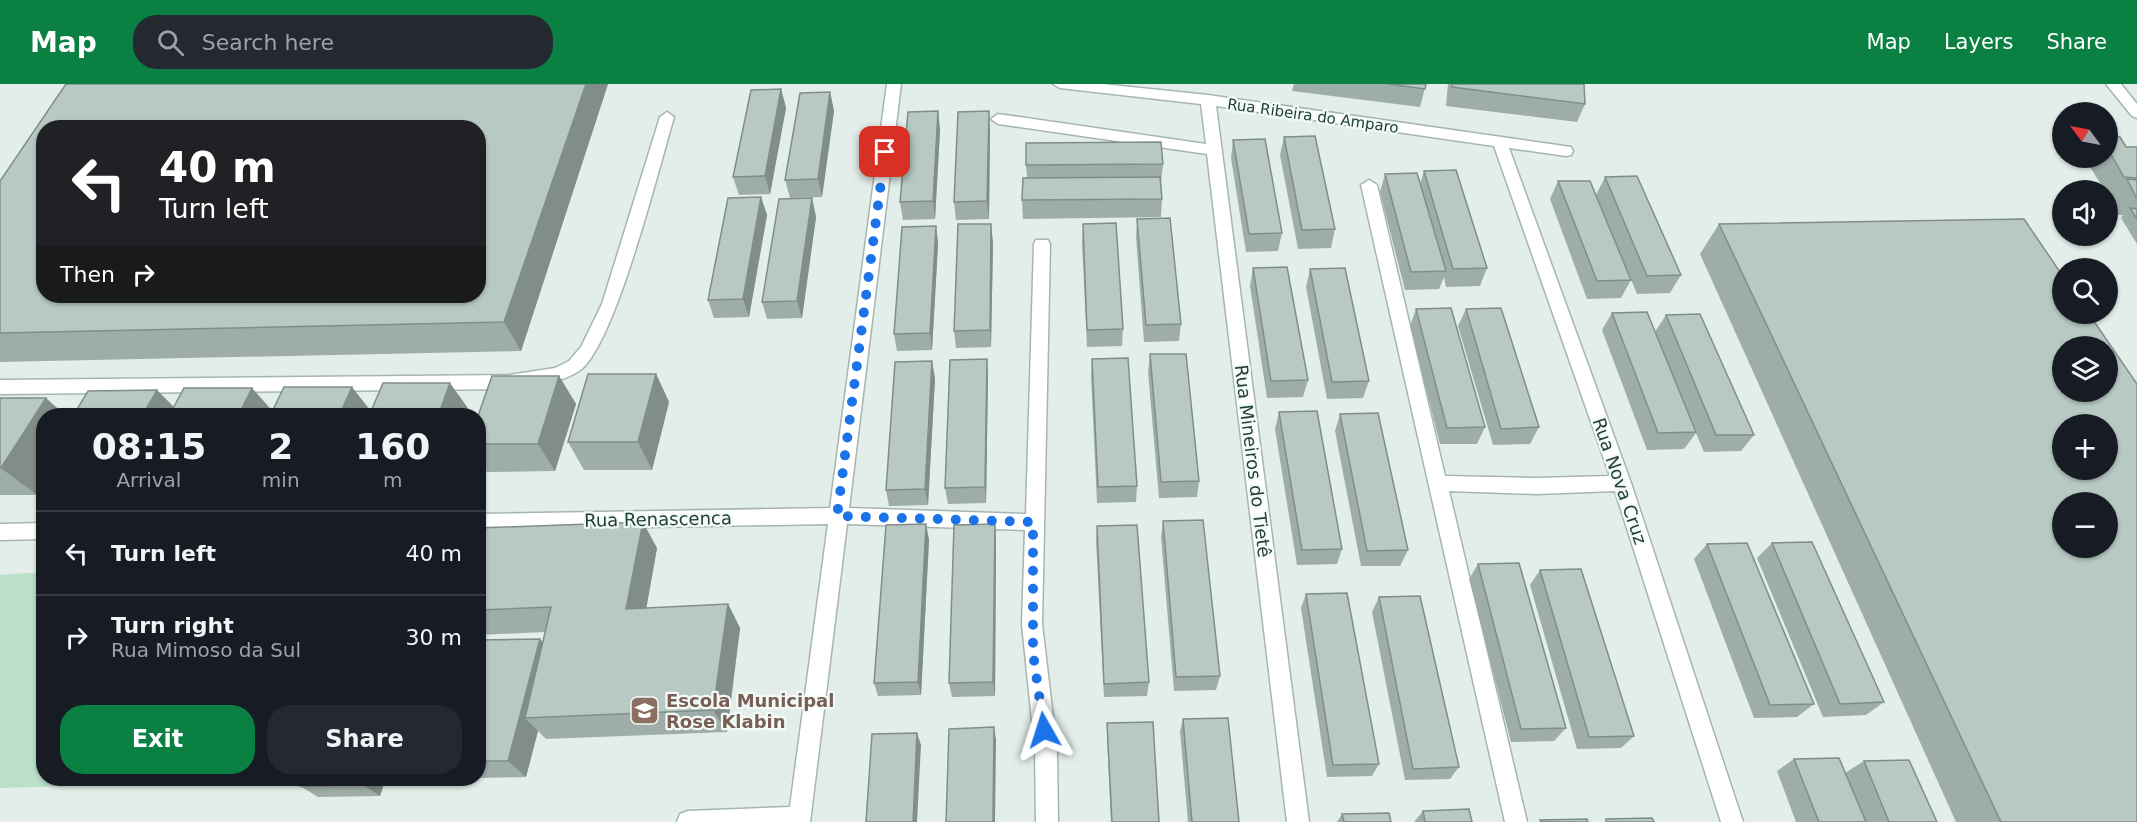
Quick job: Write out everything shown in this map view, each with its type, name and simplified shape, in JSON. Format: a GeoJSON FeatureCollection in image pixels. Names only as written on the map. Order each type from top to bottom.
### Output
{"type":"FeatureCollection","features":[{"type":"Feature","properties":{"kind":"street"},"geometry":{"type":"LineString","coordinates":[[688,822],[799,820],[894,84]]}},
{"type":"Feature","properties":{"kind":"street","name":"Rua Ribeira do Amparo"},"geometry":{"type":"LineString","coordinates":[[1060,84],[1208,100],[1566,151]]}},
{"type":"Feature","properties":{"kind":"street"},"geometry":{"type":"LineString","coordinates":[[2114,84],[2137,113]]}},
{"type":"Feature","properties":{"kind":"street","name":"Rua Mineiros do Tietê"},"geometry":{"type":"LineString","coordinates":[[1208,100],[1298,822]]}},
{"type":"Feature","properties":{"kind":"street"},"geometry":{"type":"LineString","coordinates":[[0,387],[509,382],[558,374],[575,366],[587,351],[610,304],[667,117]]}},
{"type":"Feature","properties":{"kind":"street"},"geometry":{"type":"LineString","coordinates":[[998,119],[1214,150]]}},
{"type":"Feature","properties":{"kind":"street","name":"Rua Nova Cruz"},"geometry":{"type":"LineString","coordinates":[[1500,142],[1622,483],[1732,822]]}},
{"type":"Feature","properties":{"kind":"street"},"geometry":{"type":"LineString","coordinates":[[1369,185],[1440,483],[1516,822]]}},
{"type":"Feature","properties":{"kind":"street"},"geometry":{"type":"LineString","coordinates":[[1042,244],[1033,522],[1032,634],[1046,751],[1047,822]]}},
{"type":"Feature","properties":{"kind":"street"},"geometry":{"type":"LineString","coordinates":[[1440,483],[1536,486],[1622,483]]}},
{"type":"Feature","properties":{"kind":"street","name":"Rua Renascenca"},"geometry":{"type":"LineString","coordinates":[[486,522],[837,516],[1033,522]]}},
{"type":"Feature","properties":{"kind":"street"},"geometry":{"type":"LineString","coordinates":[[0,531],[36,531]]}},
{"type":"Feature","properties":{"kind":"green space"},"geometry":{"type":"Polygon","coordinates":[[[36,572],[36,786],[77,786],[0,788],[0,575],[36,572]]]}},
{"type":"Feature","properties":{"kind":"building"},"geometry":{"type":"Polygon","coordinates":[[[66,84],[586,84],[504,322],[0,333],[0,181],[36,128],[36,303],[486,303],[486,120],[42,120],[66,84]]]}},
{"type":"Feature","properties":{"kind":"building"},"geometry":{"type":"Polygon","coordinates":[[[1388,84],[1426,84],[1425,89],[1388,84]]]}},
{"type":"Feature","properties":{"kind":"building"},"geometry":{"type":"Polygon","coordinates":[[[1452,84],[1584,84],[1585,104],[1452,87],[1452,84]]]}},
{"type":"Feature","properties":{"kind":"building"},"geometry":{"type":"Polygon","coordinates":[[[781,89],[765,176],[733,177],[751,90],[781,89]]]}},
{"type":"Feature","properties":{"kind":"building"},"geometry":{"type":"Polygon","coordinates":[[[830,92],[818,179],[785,180],[800,93],[830,92]]]}},
{"type":"Feature","properties":{"kind":"building"},"geometry":{"type":"Polygon","coordinates":[[[938,111],[933,201],[900,202],[908,112],[938,111]]]}},
{"type":"Feature","properties":{"kind":"building"},"geometry":{"type":"Polygon","coordinates":[[[989,111],[987,201],[954,202],[958,112],[989,111]]]}},
{"type":"Feature","properties":{"kind":"building"},"geometry":{"type":"Polygon","coordinates":[[[1315,136],[1335,229],[1302,230],[1284,137],[1315,136]]]}},
{"type":"Feature","properties":{"kind":"building"},"geometry":{"type":"Polygon","coordinates":[[[2118,137],[2126,147],[2137,147],[2137,178],[2124,177],[2118,166],[2118,137]]]}},
{"type":"Feature","properties":{"kind":"building"},"geometry":{"type":"Polygon","coordinates":[[[1265,139],[1282,233],[1249,234],[1233,140],[1265,139]]]}},
{"type":"Feature","properties":{"kind":"building"},"geometry":{"type":"Polygon","coordinates":[[[1161,142],[1163,164],[1026,165],[1026,143],[1161,142]]]}},
{"type":"Feature","properties":{"kind":"building"},"geometry":{"type":"Polygon","coordinates":[[[1456,170],[1487,268],[1453,269],[1424,171],[1456,170]]]}},
{"type":"Feature","properties":{"kind":"building"},"geometry":{"type":"Polygon","coordinates":[[[1417,173],[1446,271],[1411,272],[1385,174],[1417,173]]]}},
{"type":"Feature","properties":{"kind":"building"},"geometry":{"type":"Polygon","coordinates":[[[1637,176],[1681,275],[1647,276],[1605,177],[1637,176]]]}},
{"type":"Feature","properties":{"kind":"building"},"geometry":{"type":"Polygon","coordinates":[[[1160,177],[1162,199],[1022,200],[1023,178],[1160,177]]]}},
{"type":"Feature","properties":{"kind":"building"},"geometry":{"type":"Polygon","coordinates":[[[2127,179],[2137,180],[2137,197],[2136,197],[2127,179]]]}},
{"type":"Feature","properties":{"kind":"building"},"geometry":{"type":"Polygon","coordinates":[[[1558,181],[1590,181],[1631,280],[1597,281],[1558,181]]]}},
{"type":"Feature","properties":{"kind":"building"},"geometry":{"type":"Polygon","coordinates":[[[761,197],[743,299],[708,300],[728,198],[761,197]]]}},
{"type":"Feature","properties":{"kind":"building"},"geometry":{"type":"Polygon","coordinates":[[[812,198],[797,301],[762,302],[779,199],[812,198]]]}},
{"type":"Feature","properties":{"kind":"building"},"geometry":{"type":"Polygon","coordinates":[[[2130,208],[2137,209],[2137,219],[2130,208]]]}},
{"type":"Feature","properties":{"kind":"building"},"geometry":{"type":"Polygon","coordinates":[[[1170,218],[1181,324],[1146,325],[1137,219],[1170,218]]]}},
{"type":"Feature","properties":{"kind":"building"},"geometry":{"type":"Polygon","coordinates":[[[2024,219],[2052,260],[2052,324],[2096,324],[2104,336],[2052,336],[2052,402],[2118,402],[2118,356],[2137,384],[2137,822],[2001,822],[1719,224],[2024,219]]]}},
{"type":"Feature","properties":{"kind":"building"},"geometry":{"type":"Polygon","coordinates":[[[1116,223],[1123,329],[1087,330],[1083,224],[1116,223]]]}},
{"type":"Feature","properties":{"kind":"building"},"geometry":{"type":"Polygon","coordinates":[[[958,224],[991,224],[990,330],[954,331],[958,224]]]}},
{"type":"Feature","properties":{"kind":"building"},"geometry":{"type":"Polygon","coordinates":[[[936,226],[930,333],[894,334],[902,227],[936,226]]]}},
{"type":"Feature","properties":{"kind":"building"},"geometry":{"type":"Polygon","coordinates":[[[1287,267],[1308,380],[1271,381],[1253,268],[1287,267]]]}},
{"type":"Feature","properties":{"kind":"building"},"geometry":{"type":"Polygon","coordinates":[[[1345,268],[1369,381],[1332,382],[1310,269],[1345,268]]]}},
{"type":"Feature","properties":{"kind":"building"},"geometry":{"type":"Polygon","coordinates":[[[1451,308],[1485,427],[1447,428],[1416,309],[1451,308]]]}},
{"type":"Feature","properties":{"kind":"building"},"geometry":{"type":"Polygon","coordinates":[[[1501,308],[1539,427],[1501,429],[1466,309],[1501,308]]]}},
{"type":"Feature","properties":{"kind":"building"},"geometry":{"type":"Polygon","coordinates":[[[1647,312],[1696,432],[1658,433],[1612,313],[1647,312]]]}},
{"type":"Feature","properties":{"kind":"building"},"geometry":{"type":"Polygon","coordinates":[[[1700,314],[1754,435],[1716,435],[1666,315],[1700,314]]]}},
{"type":"Feature","properties":{"kind":"building"},"geometry":{"type":"Polygon","coordinates":[[[1150,354],[1186,354],[1199,481],[1161,482],[1150,354]]]}},
{"type":"Feature","properties":{"kind":"building"},"geometry":{"type":"Polygon","coordinates":[[[1128,358],[1137,486],[1098,487],[1092,359],[1128,358]]]}},
{"type":"Feature","properties":{"kind":"building"},"geometry":{"type":"Polygon","coordinates":[[[987,359],[985,487],[945,488],[950,360],[987,359]]]}},
{"type":"Feature","properties":{"kind":"building"},"geometry":{"type":"Polygon","coordinates":[[[932,361],[925,489],[886,490],[895,362],[932,361]]]}},
{"type":"Feature","properties":{"kind":"building"},"geometry":{"type":"Polygon","coordinates":[[[588,374],[656,374],[638,442],[568,442],[588,374]]]}},
{"type":"Feature","properties":{"kind":"building"},"geometry":{"type":"Polygon","coordinates":[[[492,376],[559,376],[538,444],[486,444],[486,408],[481,408],[492,376]]]}},
{"type":"Feature","properties":{"kind":"building"},"geometry":{"type":"Polygon","coordinates":[[[383,383],[450,383],[441,408],[372,408],[383,383]]]}},
{"type":"Feature","properties":{"kind":"building"},"geometry":{"type":"Polygon","coordinates":[[[284,387],[352,387],[343,408],[274,408],[284,387]]]}},
{"type":"Feature","properties":{"kind":"building"},"geometry":{"type":"Polygon","coordinates":[[[184,388],[252,388],[242,408],[173,408],[184,388]]]}},
{"type":"Feature","properties":{"kind":"building"},"geometry":{"type":"Polygon","coordinates":[[[157,390],[147,408],[78,408],[88,391],[157,390]]]}},
{"type":"Feature","properties":{"kind":"building"},"geometry":{"type":"Polygon","coordinates":[[[0,398],[46,398],[40,408],[36,408],[36,414],[0,468],[0,398]]]}},
{"type":"Feature","properties":{"kind":"building"},"geometry":{"type":"Polygon","coordinates":[[[1317,411],[1342,549],[1302,550],[1279,412],[1317,411]]]}},
{"type":"Feature","properties":{"kind":"building"},"geometry":{"type":"Polygon","coordinates":[[[1378,413],[1408,550],[1367,551],[1340,414],[1378,413]]]}},
{"type":"Feature","properties":{"kind":"building"},"geometry":{"type":"Polygon","coordinates":[[[1203,520],[1220,676],[1176,677],[1163,521],[1203,520]]]}},
{"type":"Feature","properties":{"kind":"building"},"geometry":{"type":"Polygon","coordinates":[[[643,522],[626,609],[728,604],[713,710],[525,718],[551,607],[486,610],[486,528],[643,522]]]}},
{"type":"Feature","properties":{"kind":"building"},"geometry":{"type":"Polygon","coordinates":[[[926,524],[918,682],[874,683],[886,525],[926,524]]]}},
{"type":"Feature","properties":{"kind":"building"},"geometry":{"type":"Polygon","coordinates":[[[995,524],[993,682],[949,683],[954,525],[995,524]]]}},
{"type":"Feature","properties":{"kind":"building"},"geometry":{"type":"Polygon","coordinates":[[[1137,525],[1149,682],[1104,684],[1097,526],[1137,525]]]}},
{"type":"Feature","properties":{"kind":"building"},"geometry":{"type":"Polygon","coordinates":[[[1812,542],[1884,702],[1840,704],[1772,543],[1812,542]]]}},
{"type":"Feature","properties":{"kind":"building"},"geometry":{"type":"Polygon","coordinates":[[[1747,543],[1814,704],[1770,705],[1707,544],[1747,543]]]}},
{"type":"Feature","properties":{"kind":"building"},"geometry":{"type":"Polygon","coordinates":[[[1519,563],[1566,728],[1521,729],[1478,564],[1519,563]]]}},
{"type":"Feature","properties":{"kind":"building"},"geometry":{"type":"Polygon","coordinates":[[[1581,569],[1634,736],[1589,737],[1540,570],[1581,569]]]}},
{"type":"Feature","properties":{"kind":"building"},"geometry":{"type":"Polygon","coordinates":[[[1347,593],[1379,764],[1333,765],[1306,594],[1347,593]]]}},
{"type":"Feature","properties":{"kind":"building"},"geometry":{"type":"Polygon","coordinates":[[[1420,596],[1459,767],[1413,769],[1379,597],[1420,596]]]}},
{"type":"Feature","properties":{"kind":"building"},"geometry":{"type":"Polygon","coordinates":[[[540,639],[508,761],[486,761],[486,640],[540,639]]]}},
{"type":"Feature","properties":{"kind":"building"},"geometry":{"type":"Polygon","coordinates":[[[1228,718],[1239,822],[1192,822],[1183,719],[1228,718]]]}},
{"type":"Feature","properties":{"kind":"building"},"geometry":{"type":"Polygon","coordinates":[[[1153,722],[1159,822],[1112,822],[1107,723],[1153,722]]]}},
{"type":"Feature","properties":{"kind":"building"},"geometry":{"type":"Polygon","coordinates":[[[994,727],[993,822],[946,822],[949,729],[994,727]]]}},
{"type":"Feature","properties":{"kind":"building"},"geometry":{"type":"Polygon","coordinates":[[[917,733],[913,822],[866,822],[872,734],[917,733]]]}},
{"type":"Feature","properties":{"kind":"building"},"geometry":{"type":"Polygon","coordinates":[[[1839,758],[1866,822],[1819,822],[1794,759],[1839,758]]]}},
{"type":"Feature","properties":{"kind":"building"},"geometry":{"type":"Polygon","coordinates":[[[1909,760],[1937,822],[1889,822],[1864,761],[1909,760]]]}},
{"type":"Feature","properties":{"kind":"building"},"geometry":{"type":"Polygon","coordinates":[[[1469,809],[1472,822],[1425,822],[1423,811],[1469,809]]]}},
{"type":"Feature","properties":{"kind":"building"},"geometry":{"type":"Polygon","coordinates":[[[1389,813],[1391,822],[1344,822],[1342,814],[1389,813]]]}},
{"type":"Feature","properties":{"kind":"building"},"geometry":{"type":"Polygon","coordinates":[[[1652,818],[1654,822],[1606,822],[1606,819],[1652,818]]]}},
{"type":"Feature","properties":{"kind":"building"},"geometry":{"type":"Polygon","coordinates":[[[1587,819],[1588,822],[1541,822],[1540,820],[1587,819]]]}},
{"type":"Feature","properties":{"kind":"place","name":"Escola Municipal Rose Klabin"},"geometry":{"type":"Point","coordinates":[645,710]}},
{"type":"Feature","properties":{"kind":"route"},"geometry":{"type":"LineString","coordinates":[[885,152],[837,516],[1033,522],[1033,653],[1044,730]]}}]}
